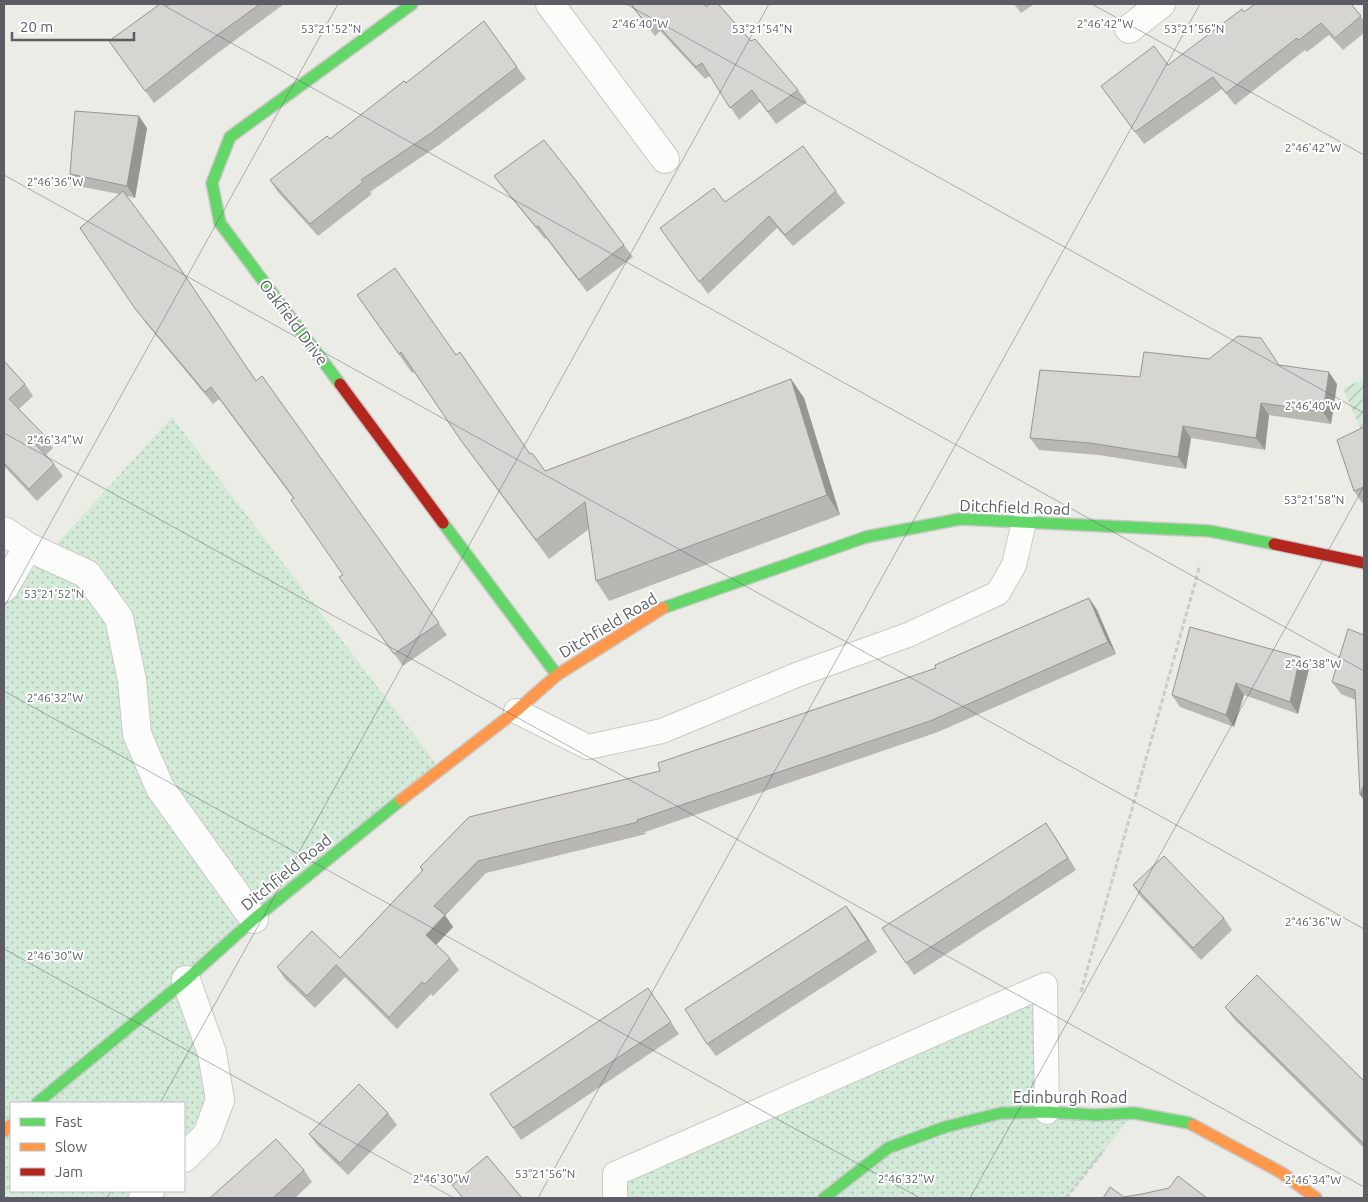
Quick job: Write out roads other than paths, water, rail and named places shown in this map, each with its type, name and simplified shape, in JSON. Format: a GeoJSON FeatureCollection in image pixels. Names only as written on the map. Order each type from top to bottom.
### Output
{"type":"FeatureCollection","features":[{"type":"Feature","properties":{"kind":"street","name":"Oakfield Drive"},"geometry":{"type":"LineString","coordinates":[[412,4],[230,137],[212,183],[220,223],[557,675]]}},
{"type":"Feature","properties":{"kind":"street"},"geometry":{"type":"LineString","coordinates":[[550,4],[666,159]]}},
{"type":"Feature","properties":{"kind":"street"},"geometry":{"type":"LineString","coordinates":[[1129,29],[1161,4]]}},
{"type":"Feature","properties":{"kind":"street","name":"Ditchfield Road"},"geometry":{"type":"LineString","coordinates":[[38,1102],[186,980],[254,919],[440,769],[516,711],[557,675],[665,608],[866,537],[960,519],[1210,531],[1364,563]]}},
{"type":"Feature","properties":{"kind":"street"},"geometry":{"type":"LineString","coordinates":[[4,531],[28,547],[86,574],[119,618],[132,680],[137,734],[160,788],[254,919]]}},
{"type":"Feature","properties":{"kind":"street"},"geometry":{"type":"LineString","coordinates":[[4,588],[28,547]]}},
{"type":"Feature","properties":{"kind":"street"},"geometry":{"type":"LineString","coordinates":[[185,1157],[207,1135],[220,1100],[212,1053],[186,980]]}},
{"type":"Feature","properties":{"kind":"street","name":"Edinburgh Road"},"geometry":{"type":"LineString","coordinates":[[824,1198],[888,1148],[945,1127],[1001,1113],[1047,1112],[1096,1115],[1134,1113],[1189,1123],[1282,1173],[1316,1198]]}},
{"type":"Feature","properties":{"kind":"lane"},"geometry":{"type":"LineString","coordinates":[[516,711],[588,747],[662,731],[799,674],[908,635],[998,593],[1014,565],[1024,522]]}},
{"type":"Feature","properties":{"kind":"lane"},"geometry":{"type":"LineString","coordinates":[[615,1198],[615,1174],[1045,984],[1047,1112]]}}]}
